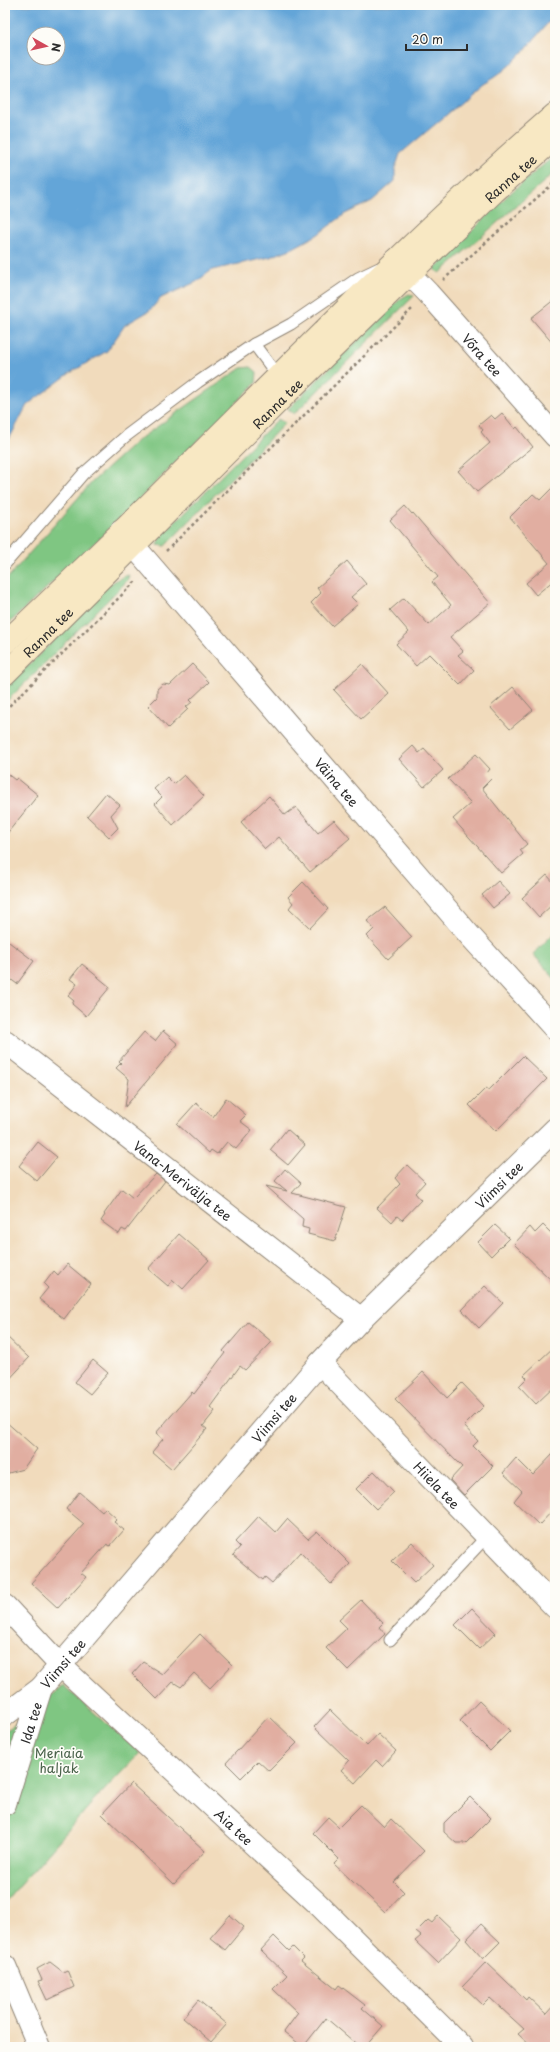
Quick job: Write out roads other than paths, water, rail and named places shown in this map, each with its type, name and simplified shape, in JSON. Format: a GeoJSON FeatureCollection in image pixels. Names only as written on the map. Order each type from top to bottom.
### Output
{"type":"FeatureCollection","features":[{"type":"Feature","properties":{"kind":"main road","name":"Ranna tee"},"geometry":{"type":"LineString","coordinates":[[5,674],[127,539],[283,383],[403,267],[486,174],[555,114]]}},
{"type":"Feature","properties":{"kind":"main road","name":"Ranna tee"},"geometry":{"type":"LineString","coordinates":[[403,267],[494,192],[555,138]]}},
{"type":"Feature","properties":{"kind":"main road","name":"Ranna tee"},"geometry":{"type":"LineString","coordinates":[[5,643],[127,539]]}},
{"type":"Feature","properties":{"kind":"street","name":"Võra tee"},"geometry":{"type":"LineString","coordinates":[[403,267],[428,293],[555,436]]}},
{"type":"Feature","properties":{"kind":"street","name":"Väina tee"},"geometry":{"type":"LineString","coordinates":[[127,539],[471,938],[555,1029]]}},
{"type":"Feature","properties":{"kind":"street","name":"Vana-Merivälja tee"},"geometry":{"type":"LineString","coordinates":[[5,1041],[361,1319]]}},
{"type":"Feature","properties":{"kind":"street","name":"Viimsi tee"},"geometry":{"type":"LineString","coordinates":[[5,1716],[41,1688],[320,1363],[361,1319],[555,1129]]}},
{"type":"Feature","properties":{"kind":"street","name":"Hiiela tee"},"geometry":{"type":"LineString","coordinates":[[320,1363],[555,1607]]}},
{"type":"Feature","properties":{"kind":"street","name":"Aia tee"},"geometry":{"type":"LineString","coordinates":[[5,1606],[60,1665],[317,1903],[462,2047]]}},
{"type":"Feature","properties":{"kind":"street","name":"Ida tee"},"geometry":{"type":"LineString","coordinates":[[5,1804],[41,1688]]}},
{"type":"Feature","properties":{"kind":"street"},"geometry":{"type":"LineString","coordinates":[[5,1966],[39,2047]]}},
{"type":"Feature","properties":{"kind":"lane"},"geometry":{"type":"LineString","coordinates":[[5,564],[83,474],[102,456],[192,386],[254,344],[291,324],[358,278],[403,267]]}},
{"type":"Feature","properties":{"kind":"lane"},"geometry":{"type":"LineString","coordinates":[[254,344],[283,383]]}},
{"type":"Feature","properties":{"kind":"lane"},"geometry":{"type":"LineString","coordinates":[[390,1640],[487,1536]]}},
{"type":"Feature","properties":{"kind":"water"},"geometry":{"type":"Polygon","coordinates":[[[5,5],[555,5],[555,15],[513,62],[483,84],[400,154],[395,169],[395,181],[372,201],[345,214],[317,235],[293,248],[270,257],[212,270],[196,282],[161,298],[149,311],[125,325],[107,351],[70,373],[27,405],[5,447],[5,5]]]}},
{"type":"Feature","properties":{"kind":"park label","name":"Meriaia haljak"},"geometry":{"type":"Point","coordinates":[59,1760]}}]}
